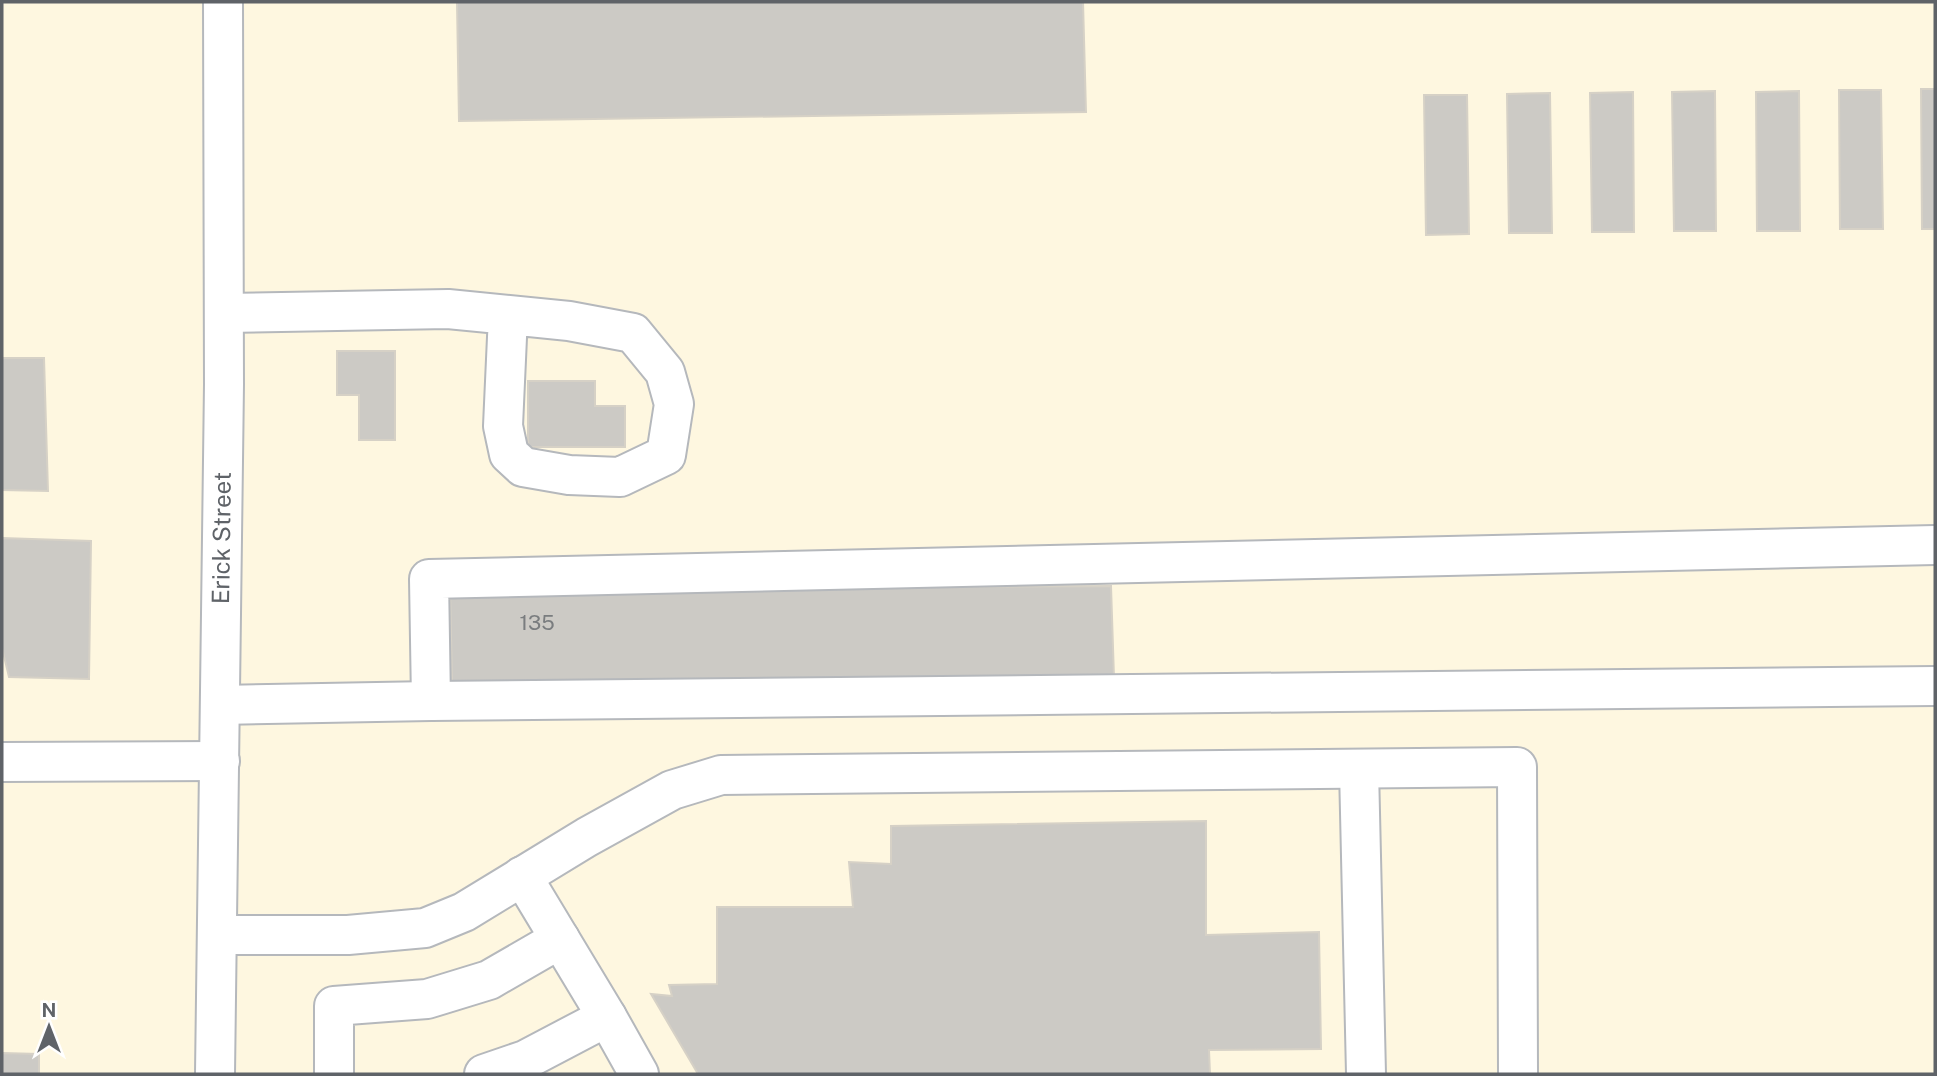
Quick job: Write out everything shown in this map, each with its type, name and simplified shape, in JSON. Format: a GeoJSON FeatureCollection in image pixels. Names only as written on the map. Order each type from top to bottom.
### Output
{"type":"FeatureCollection","features":[{"type":"Feature","properties":{"kind":"street","name":"Erick Street"},"geometry":{"type":"LineString","coordinates":[[215,1074],[224,313],[223,2]]}},
{"type":"Feature","properties":{"kind":"street"},"geometry":{"type":"LineString","coordinates":[[224,313],[448,309],[569,321],[633,333],[665,372],[674,404],[666,454],[620,477],[569,475],[523,467],[509,453],[503,426],[508,315]]}},
{"type":"Feature","properties":{"kind":"street"},"geometry":{"type":"LineString","coordinates":[[431,701],[429,579],[1935,545]]}},
{"type":"Feature","properties":{"kind":"street"},"geometry":{"type":"LineString","coordinates":[[220,705],[1935,686]]}},
{"type":"Feature","properties":{"kind":"street"},"geometry":{"type":"LineString","coordinates":[[2,762],[220,761]]}},
{"type":"Feature","properties":{"kind":"street"},"geometry":{"type":"LineString","coordinates":[[218,935],[348,935],[425,928],[464,912],[587,837],[672,790],[720,775],[1517,767],[1518,1074]]}},
{"type":"Feature","properties":{"kind":"street"},"geometry":{"type":"LineString","coordinates":[[1359,769],[1366,1074]]}},
{"type":"Feature","properties":{"kind":"street"},"geometry":{"type":"LineString","coordinates":[[522,876],[639,1074]]}},
{"type":"Feature","properties":{"kind":"street"},"geometry":{"type":"LineString","coordinates":[[334,1074],[334,1006],[427,999],[489,980],[560,939]]}},
{"type":"Feature","properties":{"kind":"street"},"geometry":{"type":"LineString","coordinates":[[484,1074],[525,1060],[607,1017]]}},
{"type":"Feature","properties":{"kind":"shaded area"},"geometry":{"type":"Polygon","coordinates":[[[2,2],[1935,2],[1935,1074],[2,1074],[2,2]]]}},
{"type":"Feature","properties":{"kind":"building"},"geometry":{"type":"Polygon","coordinates":[[[457,2],[1083,2],[1086,112],[459,121],[457,2]]]}},
{"type":"Feature","properties":{"kind":"building"},"geometry":{"type":"Polygon","coordinates":[[[1921,89],[1935,89],[1935,229],[1922,229],[1921,89]]]}},
{"type":"Feature","properties":{"kind":"building"},"geometry":{"type":"Polygon","coordinates":[[[1839,90],[1881,90],[1883,229],[1840,229],[1839,90]]]}},
{"type":"Feature","properties":{"kind":"building"},"geometry":{"type":"Polygon","coordinates":[[[1715,91],[1716,231],[1674,231],[1672,92],[1715,91]]]}},
{"type":"Feature","properties":{"kind":"building"},"geometry":{"type":"Polygon","coordinates":[[[1799,91],[1800,231],[1757,231],[1756,92],[1799,91]]]}},
{"type":"Feature","properties":{"kind":"building"},"geometry":{"type":"Polygon","coordinates":[[[1633,92],[1634,232],[1592,232],[1590,93],[1633,92]]]}},
{"type":"Feature","properties":{"kind":"building"},"geometry":{"type":"Polygon","coordinates":[[[1550,93],[1552,233],[1509,233],[1507,94],[1550,93]]]}},
{"type":"Feature","properties":{"kind":"building"},"geometry":{"type":"Polygon","coordinates":[[[1424,95],[1467,95],[1469,234],[1426,235],[1424,95]]]}},
{"type":"Feature","properties":{"kind":"building"},"geometry":{"type":"Polygon","coordinates":[[[337,351],[395,351],[395,440],[359,440],[359,395],[337,395],[337,351]]]}},
{"type":"Feature","properties":{"kind":"building"},"geometry":{"type":"Polygon","coordinates":[[[2,358],[44,358],[48,491],[2,490],[2,358]]]}},
{"type":"Feature","properties":{"kind":"building"},"geometry":{"type":"Polygon","coordinates":[[[528,381],[595,381],[595,406],[625,406],[625,447],[528,447],[528,381]]]}},
{"type":"Feature","properties":{"kind":"building"},"geometry":{"type":"Polygon","coordinates":[[[2,538],[91,541],[89,679],[9,677],[2,648],[2,538]]]}},
{"type":"Feature","properties":{"kind":"building"},"geometry":{"type":"Polygon","coordinates":[[[1111,586],[1114,678],[452,681],[450,589],[1111,586]]]}},
{"type":"Feature","properties":{"kind":"building"},"geometry":{"type":"Polygon","coordinates":[[[1206,821],[1206,935],[1319,932],[1321,1049],[1209,1050],[1210,1074],[698,1074],[651,994],[672,996],[669,985],[717,984],[717,907],[853,907],[849,862],[891,864],[891,826],[1206,821]]]}},
{"type":"Feature","properties":{"kind":"building"},"geometry":{"type":"Polygon","coordinates":[[[2,1053],[39,1054],[39,1074],[2,1074],[2,1053]]]}}]}
